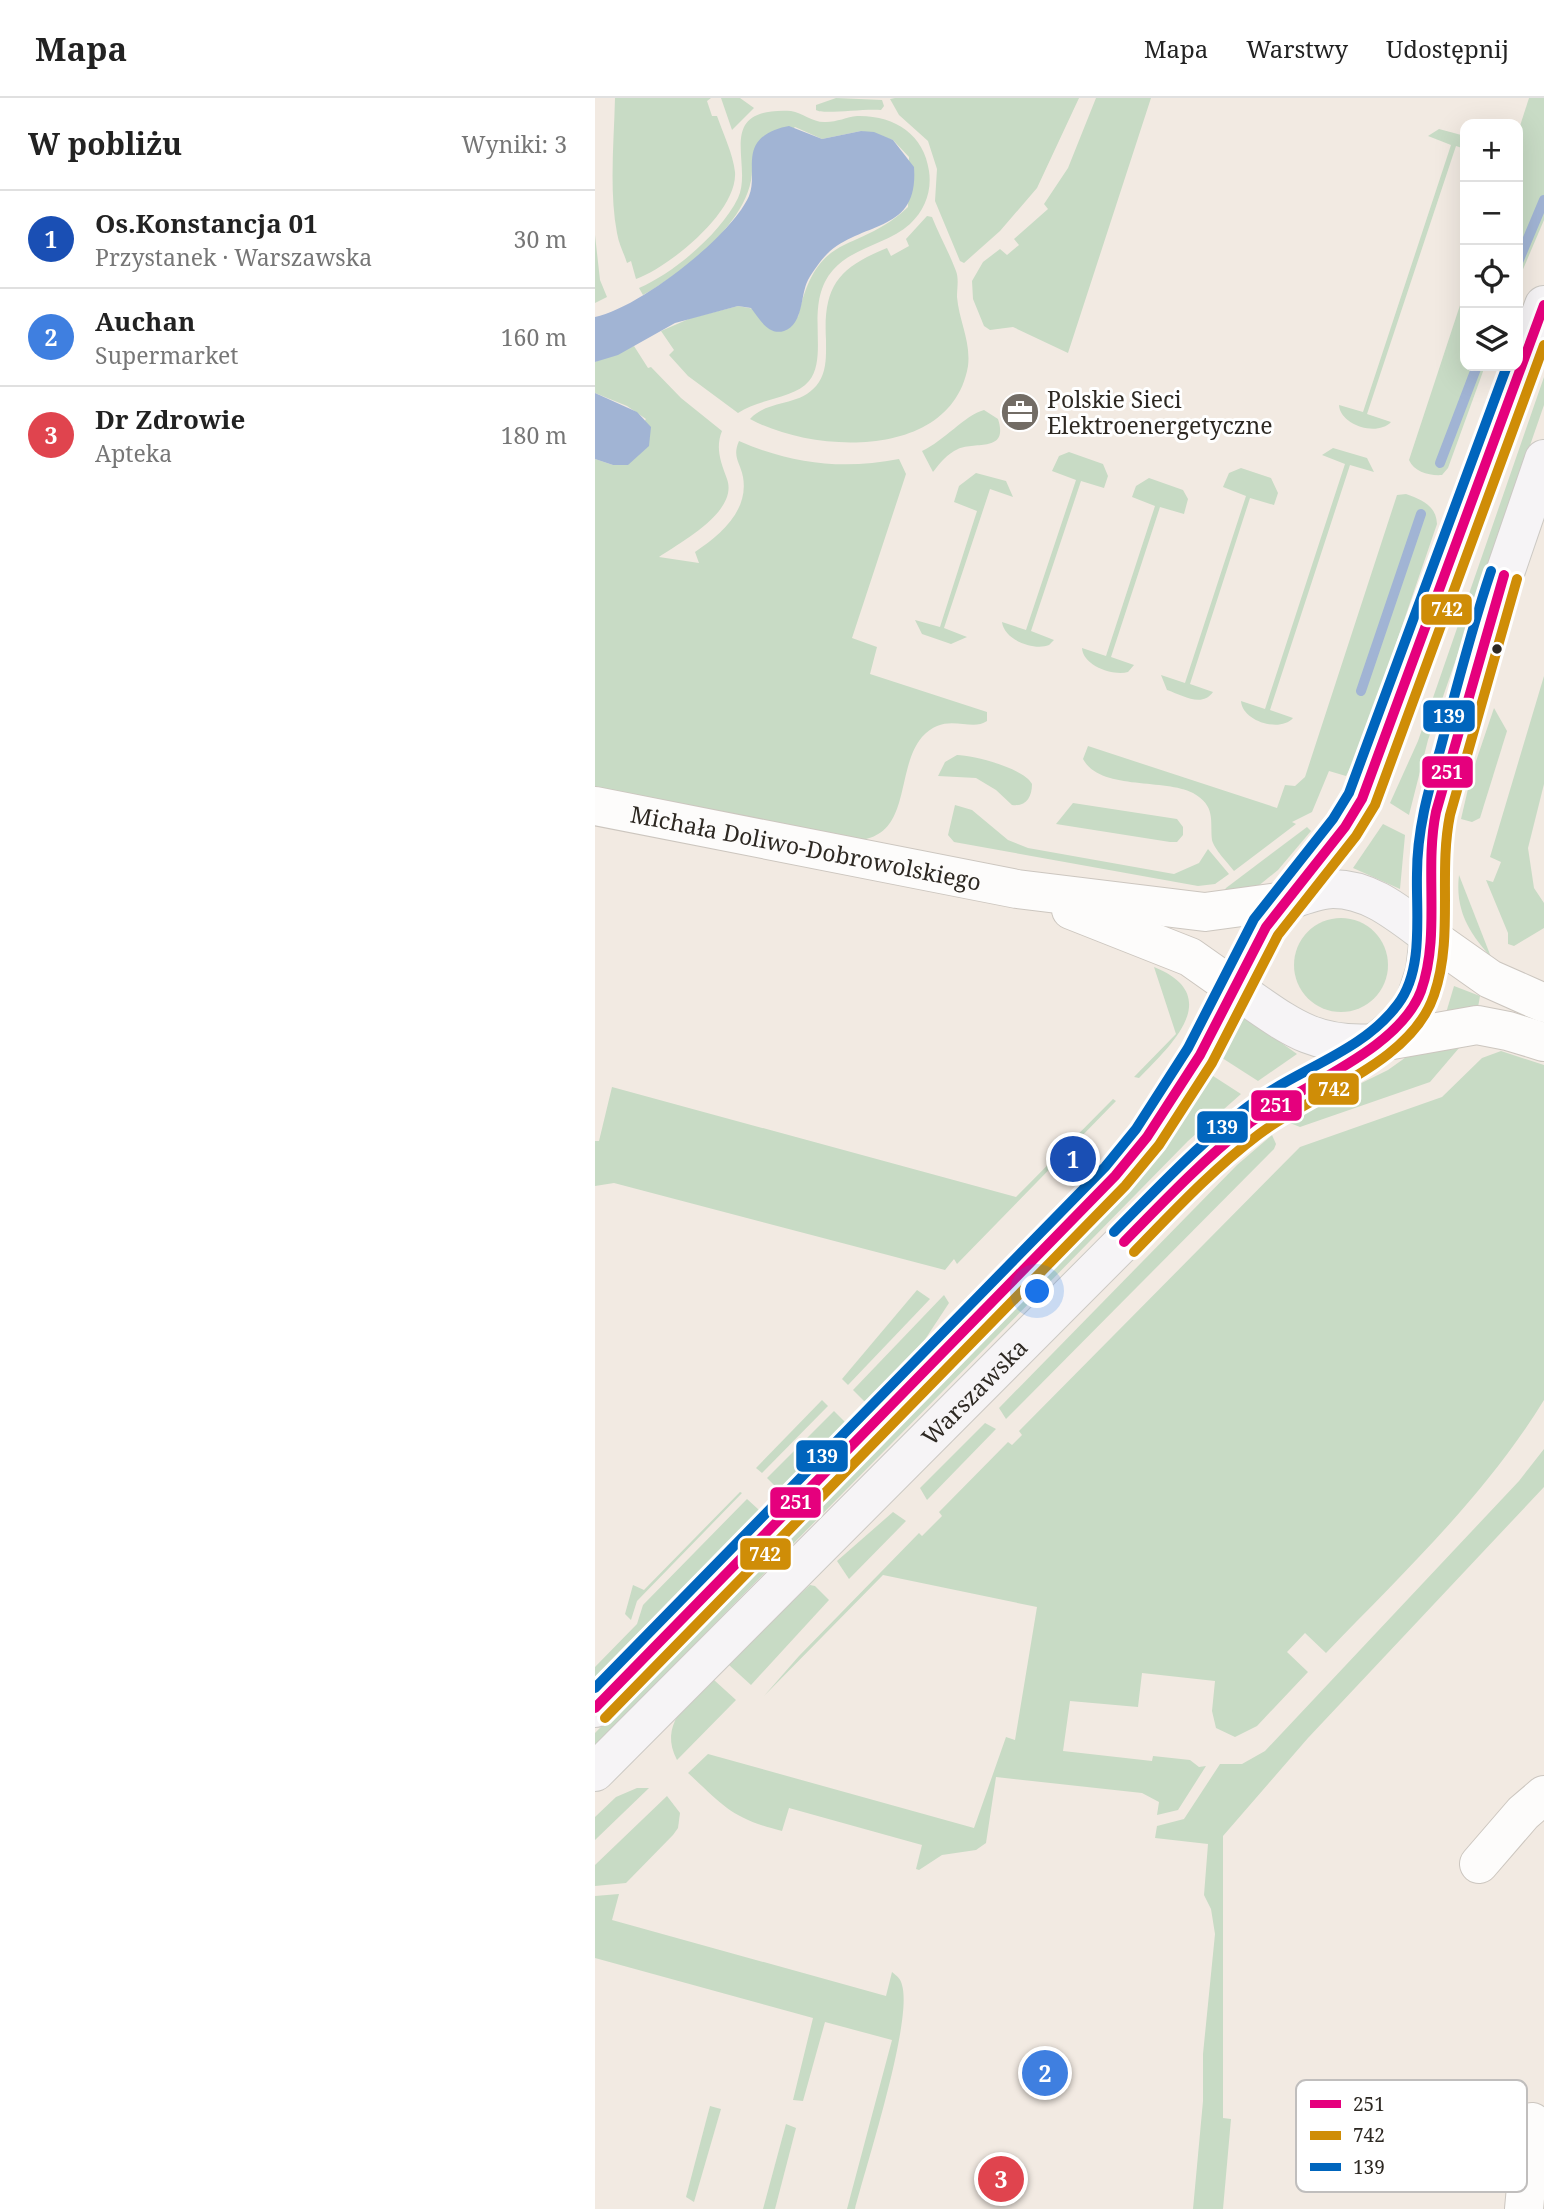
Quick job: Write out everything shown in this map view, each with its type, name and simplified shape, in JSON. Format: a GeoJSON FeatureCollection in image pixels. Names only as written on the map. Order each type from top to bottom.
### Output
{"type":"FeatureCollection","features":[{"type":"Feature","properties":{"kind":"main road"},"geometry":{"type":"LineString","coordinates":[[1544,304],[1362,799],[1345,827],[1266,927],[1234,988],[1318,1040],[1345,1045],[1375,1043],[1402,1021],[1413,1008],[1425,971],[1429,936],[1433,831],[1484,634],[1544,459]]}},
{"type":"Feature","properties":{"kind":"main road"},"geometry":{"type":"LineString","coordinates":[[1286,901],[1331,889],[1353,891],[1382,902],[1429,936]]}},
{"type":"Feature","properties":{"kind":"main road","name":"Warszawska"},"geometry":{"type":"LineString","coordinates":[[595,1708],[1115,1176],[1174,1098],[1201,1055],[1234,988]]}},
{"type":"Feature","properties":{"kind":"main road","name":"Warszawska"},"geometry":{"type":"LineString","coordinates":[[595,1772],[1207,1158],[1266,1110],[1357,1058],[1375,1043]]}},
{"type":"Feature","properties":{"kind":"street","name":"Michała Doliwo-Dobrowolskiego"},"geometry":{"type":"LineString","coordinates":[[595,806],[1017,889],[1205,912],[1286,901]]}},
{"type":"Feature","properties":{"kind":"street","name":"Michała Doliwo-Dobrowolskiego"},"geometry":{"type":"LineString","coordinates":[[1017,889],[1182,953],[1234,988]]}},
{"type":"Feature","properties":{"kind":"street"},"geometry":{"type":"LineString","coordinates":[[1429,936],[1490,979],[1544,1003]]}},
{"type":"Feature","properties":{"kind":"street","name":"Warszawska"},"geometry":{"type":"LineString","coordinates":[[1375,1043],[1477,1025],[1544,1042]]}},
{"type":"Feature","properties":{"kind":"street"},"geometry":{"type":"LineString","coordinates":[[1479,1864],[1523,1813],[1544,1795]]}},
{"type":"Feature","properties":{"kind":"street"},"geometry":{"type":"LineString","coordinates":[[1527,2176],[1532,2122]]}},
{"type":"Feature","properties":{"kind":"green space"},"geometry":{"type":"Polygon","coordinates":[[[615,98],[711,98],[707,101],[712,116],[717,116],[735,172],[733,188],[714,220],[666,263],[636,279],[631,261],[627,263],[620,245],[613,200],[615,98]]]}},
{"type":"Feature","properties":{"kind":"green space"},"geometry":{"type":"Polygon","coordinates":[[[721,98],[740,98],[754,108],[732,130],[721,98]]]}},
{"type":"Feature","properties":{"kind":"green space"},"geometry":{"type":"Polygon","coordinates":[[[836,98],[882,100],[884,106],[881,110],[816,110],[816,105],[836,98]]]}},
{"type":"Feature","properties":{"kind":"green space"},"geometry":{"type":"Polygon","coordinates":[[[1079,98],[1037,188],[1000,231],[964,263],[960,261],[935,201],[937,169],[928,141],[899,115],[890,99],[1079,98]]]}},
{"type":"Feature","properties":{"kind":"green space"},"geometry":{"type":"Polygon","coordinates":[[[1096,98],[1151,98],[1068,353],[1013,327],[990,330],[984,326],[973,299],[972,281],[983,262],[1000,249],[1007,255],[1019,245],[1014,239],[1048,209],[1044,204],[1068,168],[1096,98]]]}},
{"type":"Feature","properties":{"kind":"green space"},"geometry":{"type":"Polygon","coordinates":[[[1529,98],[1544,98],[1544,220],[1523,269],[1523,119],[1529,98]]]}},
{"type":"Feature","properties":{"kind":"green space"},"geometry":{"type":"Polygon","coordinates":[[[791,111],[821,122],[857,116],[895,123],[914,137],[921,147],[929,171],[928,193],[920,213],[910,224],[841,262],[824,283],[818,313],[817,357],[815,370],[809,381],[795,391],[738,413],[688,376],[669,355],[674,350],[661,331],[691,318],[738,306],[798,317],[806,288],[816,269],[828,256],[889,222],[908,207],[909,157],[893,140],[861,131],[822,139],[795,127],[752,166],[750,185],[742,205],[714,241],[678,272],[643,295],[639,288],[681,262],[708,238],[730,211],[742,184],[741,140],[744,128],[752,118],[767,112],[791,111]]]}},
{"type":"Feature","properties":{"kind":"green space"},"geometry":{"type":"Polygon","coordinates":[[[1439,129],[1460,135],[1460,147],[1456,146],[1367,414],[1391,422],[1377,428],[1360,427],[1346,418],[1339,405],[1363,412],[1451,145],[1428,136],[1439,129]]]}},
{"type":"Feature","properties":{"kind":"green space"},"geometry":{"type":"Polygon","coordinates":[[[927,216],[932,217],[957,277],[958,306],[966,340],[968,366],[957,397],[936,419],[909,433],[877,441],[809,439],[777,431],[750,419],[766,408],[804,396],[819,382],[825,367],[827,306],[837,281],[856,263],[870,255],[887,248],[891,256],[909,246],[906,239],[927,216]]]}},
{"type":"Feature","properties":{"kind":"green space"},"geometry":{"type":"Polygon","coordinates":[[[595,235],[600,280],[607,297],[595,303],[595,235]]]}},
{"type":"Feature","properties":{"kind":"green space"},"geometry":{"type":"Polygon","coordinates":[[[1460,305],[1460,371],[1483,371],[1448,468],[1442,475],[1428,474],[1415,468],[1409,460],[1460,305]]]}},
{"type":"Feature","properties":{"kind":"green space"},"geometry":{"type":"Polygon","coordinates":[[[634,346],[648,368],[651,367],[681,398],[722,431],[719,449],[728,491],[724,503],[705,525],[659,557],[699,563],[695,552],[731,521],[742,501],[744,489],[736,455],[739,441],[778,455],[818,463],[858,464],[899,459],[906,474],[852,638],[877,647],[870,674],[987,712],[987,721],[973,725],[940,725],[922,737],[908,766],[895,813],[888,826],[876,835],[860,840],[595,789],[595,459],[613,465],[646,419],[627,406],[595,393],[595,362],[634,346]]]}},
{"type":"Feature","properties":{"kind":"green space"},"geometry":{"type":"Polygon","coordinates":[[[1544,377],[1544,405],[1428,740],[1409,815],[1390,803],[1418,741],[1544,377]]]}},
{"type":"Feature","properties":{"kind":"green space"},"geometry":{"type":"Polygon","coordinates":[[[984,410],[998,419],[999,437],[989,444],[954,451],[933,472],[922,451],[969,417],[984,410]]]}},
{"type":"Feature","properties":{"kind":"green space"},"geometry":{"type":"Polygon","coordinates":[[[1333,448],[1367,458],[1374,472],[1350,465],[1270,710],[1293,718],[1280,724],[1263,723],[1248,714],[1241,701],[1265,709],[1345,464],[1322,455],[1333,448]]]}},
{"type":"Feature","properties":{"kind":"green space"},"geometry":{"type":"Polygon","coordinates":[[[1069,452],[1103,464],[1108,476],[1104,488],[1081,481],[1031,631],[1054,640],[1049,645],[1028,645],[1008,634],[1002,622],[1026,630],[1076,480],[1052,471],[1059,456],[1069,452]]]}},
{"type":"Feature","properties":{"kind":"green space"},"geometry":{"type":"Polygon","coordinates":[[[1241,468],[1271,478],[1278,493],[1274,505],[1250,498],[1190,684],[1213,692],[1203,699],[1191,699],[1167,690],[1161,675],[1185,683],[1246,496],[1223,487],[1229,473],[1241,468]]]}},
{"type":"Feature","properties":{"kind":"green space"},"geometry":{"type":"Polygon","coordinates":[[[976,473],[1006,481],[1013,497],[990,489],[944,628],[967,637],[951,644],[922,634],[915,620],[940,627],[977,511],[954,502],[959,486],[976,473]]]}},
{"type":"Feature","properties":{"kind":"green space"},"geometry":{"type":"Polygon","coordinates":[[[1149,478],[1183,490],[1188,499],[1184,514],[1160,507],[1111,657],[1134,665],[1128,672],[1107,671],[1087,660],[1082,648],[1106,656],[1155,506],[1132,497],[1136,486],[1149,478]]]}},
{"type":"Feature","properties":{"kind":"green space"},"geometry":{"type":"Polygon","coordinates":[[[1406,494],[1423,501],[1431,508],[1437,524],[1361,746],[1346,776],[1329,771],[1312,812],[1292,822],[1296,824],[1234,871],[1213,844],[1209,808],[1193,793],[1166,786],[1118,780],[1091,769],[1083,759],[1088,746],[1277,808],[1285,785],[1295,786],[1305,777],[1397,495],[1406,494]]]}},
{"type":"Feature","properties":{"kind":"green space"},"geometry":{"type":"Polygon","coordinates":[[[1544,676],[1544,784],[1528,848],[1534,888],[1544,903],[1544,928],[1514,946],[1508,944],[1508,933],[1486,880],[1493,882],[1501,862],[1490,857],[1544,676]]]}},
{"type":"Feature","properties":{"kind":"green space"},"geometry":{"type":"Polygon","coordinates":[[[1494,708],[1507,731],[1480,818],[1472,822],[1461,819],[1471,776],[1494,708]]]}},
{"type":"Feature","properties":{"kind":"green space"},"geometry":{"type":"Polygon","coordinates":[[[957,755],[986,760],[1020,773],[1032,784],[1029,797],[1024,803],[1012,805],[996,790],[976,778],[938,776],[945,762],[957,755]]]}},
{"type":"Feature","properties":{"kind":"green space"},"geometry":{"type":"Polygon","coordinates":[[[1073,803],[1177,819],[1183,827],[1183,835],[1177,842],[1170,842],[1056,824],[1073,803]]]}},
{"type":"Feature","properties":{"kind":"green space"},"geometry":{"type":"Polygon","coordinates":[[[955,805],[972,810],[1008,840],[1028,848],[1174,874],[1199,863],[1208,849],[1229,874],[1215,884],[1198,886],[954,842],[948,835],[955,805]]]}},
{"type":"Feature","properties":{"kind":"green space"},"geometry":{"type":"Polygon","coordinates":[[[1383,824],[1405,835],[1400,889],[1353,868],[1383,824]]]}},
{"type":"Feature","properties":{"kind":"green space"},"geometry":{"type":"Polygon","coordinates":[[[1307,827],[1311,831],[1278,870],[1257,887],[1218,900],[1226,888],[1307,827]]]}},
{"type":"Feature","properties":{"kind":"green space"},"geometry":{"type":"Polygon","coordinates":[[[1459,875],[1491,957],[1470,929],[1461,909],[1459,875]]]}},
{"type":"Feature","properties":{"kind":"green space"},"geometry":{"type":"Polygon","coordinates":[[[1332,918],[1350,918],[1375,931],[1385,947],[1388,965],[1385,983],[1375,999],[1350,1012],[1332,1012],[1307,999],[1294,974],[1294,956],[1307,931],[1332,918]]]}},
{"type":"Feature","properties":{"kind":"green space"},"geometry":{"type":"Polygon","coordinates":[[[1154,967],[1175,979],[1186,992],[1189,1006],[1185,1021],[1176,1036],[1139,1078],[1134,1077],[1176,1034],[1154,967]]]}},
{"type":"Feature","properties":{"kind":"green space"},"geometry":{"type":"Polygon","coordinates":[[[1454,986],[1480,996],[1477,1013],[1446,1013],[1454,986]]]}},
{"type":"Feature","properties":{"kind":"green space"},"geometry":{"type":"Polygon","coordinates":[[[1245,1017],[1297,1054],[1258,1081],[1219,1056],[1239,1020],[1245,1017]]]}},
{"type":"Feature","properties":{"kind":"green space"},"geometry":{"type":"Polygon","coordinates":[[[1465,1041],[1430,1082],[1300,1127],[1290,1123],[1331,1098],[1388,1070],[1409,1055],[1465,1041]]]}},
{"type":"Feature","properties":{"kind":"green space"},"geometry":{"type":"Polygon","coordinates":[[[1501,1051],[1544,1065],[1544,1400],[1521,1435],[1470,1501],[1326,1653],[1305,1633],[1287,1652],[1308,1672],[1257,1726],[1235,1737],[1216,1728],[1212,1711],[1215,1681],[1142,1673],[1138,1707],[1070,1701],[1063,1751],[1152,1761],[1153,1756],[1190,1760],[1199,1767],[1206,1766],[1178,1810],[1157,1815],[1159,1802],[1142,1793],[996,1777],[986,1843],[976,1850],[942,1855],[919,1870],[916,1869],[922,1845],[789,1808],[782,1831],[765,1826],[730,1810],[688,1773],[708,1754],[974,1828],[1006,1737],[1015,1740],[1037,1607],[883,1575],[764,1696],[799,1656],[919,1533],[922,1536],[942,1516],[939,1512],[1008,1442],[1012,1445],[1022,1435],[1019,1431],[1300,1147],[1442,1097],[1482,1058],[1501,1051]]]}},
{"type":"Feature","properties":{"kind":"green space"},"geometry":{"type":"Polygon","coordinates":[[[1210,1074],[1241,1094],[1188,1141],[595,1746],[595,1733],[1108,1210],[1210,1074]]]}},
{"type":"Feature","properties":{"kind":"green space"},"geometry":{"type":"Polygon","coordinates":[[[612,1087],[1016,1197],[1113,1099],[1116,1101],[957,1264],[954,1259],[945,1270],[614,1183],[595,1186],[595,1141],[599,1141],[612,1087]]]}},
{"type":"Feature","properties":{"kind":"green space"},"geometry":{"type":"Polygon","coordinates":[[[1272,1135],[1276,1144],[1274,1149],[1006,1419],[999,1408],[1237,1165],[1272,1135]]]}},
{"type":"Feature","properties":{"kind":"green space"},"geometry":{"type":"Polygon","coordinates":[[[917,1290],[930,1299],[848,1385],[842,1379],[917,1290]]]}},
{"type":"Feature","properties":{"kind":"green space"},"geometry":{"type":"Polygon","coordinates":[[[944,1295],[949,1303],[924,1341],[865,1402],[853,1390],[944,1295]]]}},
{"type":"Feature","properties":{"kind":"green space"},"geometry":{"type":"Polygon","coordinates":[[[822,1400],[828,1406],[762,1473],[756,1468],[822,1400]]]}},
{"type":"Feature","properties":{"kind":"green space"},"geometry":{"type":"Polygon","coordinates":[[[834,1411],[845,1422],[779,1490],[767,1478],[834,1411]]]}},
{"type":"Feature","properties":{"kind":"green space"},"geometry":{"type":"Polygon","coordinates":[[[985,1423],[996,1429],[927,1500],[920,1488],[985,1423]]]}},
{"type":"Feature","properties":{"kind":"green space"},"geometry":{"type":"Polygon","coordinates":[[[1544,1449],[1544,1487],[1308,1738],[1223,1836],[1223,2118],[1231,2119],[1223,2209],[1193,2209],[1203,2101],[1203,2054],[1215,1934],[1211,1909],[1204,1895],[1208,1844],[1155,1838],[1157,1826],[1184,1819],[1220,1764],[1242,1764],[1265,1751],[1519,1481],[1544,1449]]]}},
{"type":"Feature","properties":{"kind":"green space"},"geometry":{"type":"Polygon","coordinates":[[[740,1492],[742,1493],[637,1601],[631,1620],[625,1614],[633,1585],[644,1590],[740,1492]]]}},
{"type":"Feature","properties":{"kind":"green space"},"geometry":{"type":"Polygon","coordinates":[[[747,1499],[759,1510],[595,1677],[595,1667],[637,1624],[643,1605],[747,1499]]]}},
{"type":"Feature","properties":{"kind":"green space"},"geometry":{"type":"Polygon","coordinates":[[[893,1512],[906,1521],[849,1579],[837,1561],[893,1512]]]}},
{"type":"Feature","properties":{"kind":"green space"},"geometry":{"type":"Polygon","coordinates":[[[810,1585],[815,1586],[829,1600],[751,1685],[729,1665],[728,1660],[810,1585]]]}},
{"type":"Feature","properties":{"kind":"green space"},"geometry":{"type":"Polygon","coordinates":[[[708,1680],[714,1680],[736,1700],[677,1760],[672,1747],[673,1726],[677,1716],[708,1680]]]}},
{"type":"Feature","properties":{"kind":"green space"},"geometry":{"type":"Polygon","coordinates":[[[637,1788],[649,1788],[595,1840],[595,1817],[616,1797],[637,1788]]]}},
{"type":"Feature","properties":{"kind":"green space"},"geometry":{"type":"Polygon","coordinates":[[[667,1796],[680,1813],[678,1828],[673,1835],[626,1883],[595,1886],[595,1865],[667,1796]]]}},
{"type":"Feature","properties":{"kind":"green space"},"geometry":{"type":"Polygon","coordinates":[[[619,1894],[612,1920],[886,1996],[892,1972],[900,1979],[904,2003],[895,2060],[855,2209],[847,2209],[892,2040],[825,2022],[803,2101],[793,2100],[813,2018],[595,1958],[595,1896],[619,1894]]]}},
{"type":"Feature","properties":{"kind":"green space"},"geometry":{"type":"Polygon","coordinates":[[[710,2106],[721,2109],[694,2202],[686,2197],[710,2106]]]}},
{"type":"Feature","properties":{"kind":"green space"},"geometry":{"type":"Polygon","coordinates":[[[786,2124],[796,2128],[775,2209],[763,2209],[786,2124]]]}},
{"type":"Feature","properties":{"kind":"water"},"geometry":{"type":"Polygon","coordinates":[[[789,126],[822,139],[861,131],[874,132],[893,140],[914,167],[913,189],[908,204],[886,223],[856,235],[827,254],[805,286],[795,322],[784,331],[769,329],[751,308],[738,306],[675,323],[618,355],[595,362],[595,317],[614,311],[658,286],[724,231],[749,196],[753,155],[757,143],[763,136],[789,126]]]}},
{"type":"Feature","properties":{"kind":"water"},"geometry":{"type":"Polygon","coordinates":[[[595,393],[637,412],[651,427],[649,446],[628,465],[613,465],[595,459],[595,393]]]}},
{"type":"Feature","properties":{"kind":"waterway"},"geometry":{"type":"LineString","coordinates":[[1523,250],[1544,200]]}},
{"type":"Feature","properties":{"kind":"waterway"},"geometry":{"type":"LineString","coordinates":[[1440,463],[1475,371]]}},
{"type":"Feature","properties":{"kind":"waterway"},"geometry":{"type":"LineString","coordinates":[[1361,691],[1421,514]]}},
{"type":"Feature","properties":{"kind":"transit line","name":"251"},"geometry":{"type":"LineString","coordinates":[[595,1708],[1115,1176],[1147,1137],[1200,1055],[1266,927],[1345,827],[1362,799],[1544,305]]}},
{"type":"Feature","properties":{"kind":"transit line","name":"742"},"geometry":{"type":"LineString","coordinates":[[605,1718],[1125,1186],[1159,1145],[1212,1063],[1278,935],[1356,836],[1375,805],[1544,345]]}},
{"type":"Feature","properties":{"kind":"transit line","name":"139"},"geometry":{"type":"LineString","coordinates":[[595,1688],[1105,1167],[1136,1129],[1188,1048],[1254,919],[1333,819],[1349,793],[1505,371]]}},
{"type":"Feature","properties":{"kind":"transit line","name":"139"},"geometry":{"type":"LineString","coordinates":[[1114,1232],[1183,1162],[1238,1114],[1258,1099],[1368,1034],[1398,1004],[1406,990],[1412,975],[1417,941],[1417,858],[1424,811],[1491,571]]}},
{"type":"Feature","properties":{"kind":"transit line","name":"251"},"geometry":{"type":"LineString","coordinates":[[1124,1242],[1199,1167],[1247,1125],[1369,1050],[1409,1013],[1421,991],[1430,948],[1431,857],[1436,812],[1504,575]]}},
{"type":"Feature","properties":{"kind":"transit line","name":"742"},"geometry":{"type":"LineString","coordinates":[[1134,1252],[1241,1148],[1280,1120],[1382,1059],[1404,1040],[1422,1019],[1434,995],[1440,973],[1445,928],[1445,860],[1450,815],[1517,579]]}},
{"type":"Feature","properties":{"kind":"place","name":"Polskie Sieci Elektroenergetyczne"},"geometry":{"type":"Point","coordinates":[1020,412]}},
{"type":"Feature","properties":{"kind":"place","name":"Os.Konstancja 01"},"geometry":{"type":"Point","coordinates":[1073,1159]}},
{"type":"Feature","properties":{"kind":"place","name":"Auchan"},"geometry":{"type":"Point","coordinates":[1045,2073]}},
{"type":"Feature","properties":{"kind":"place","name":"Dr Zdrowie"},"geometry":{"type":"Point","coordinates":[1001,2179]}}]}
